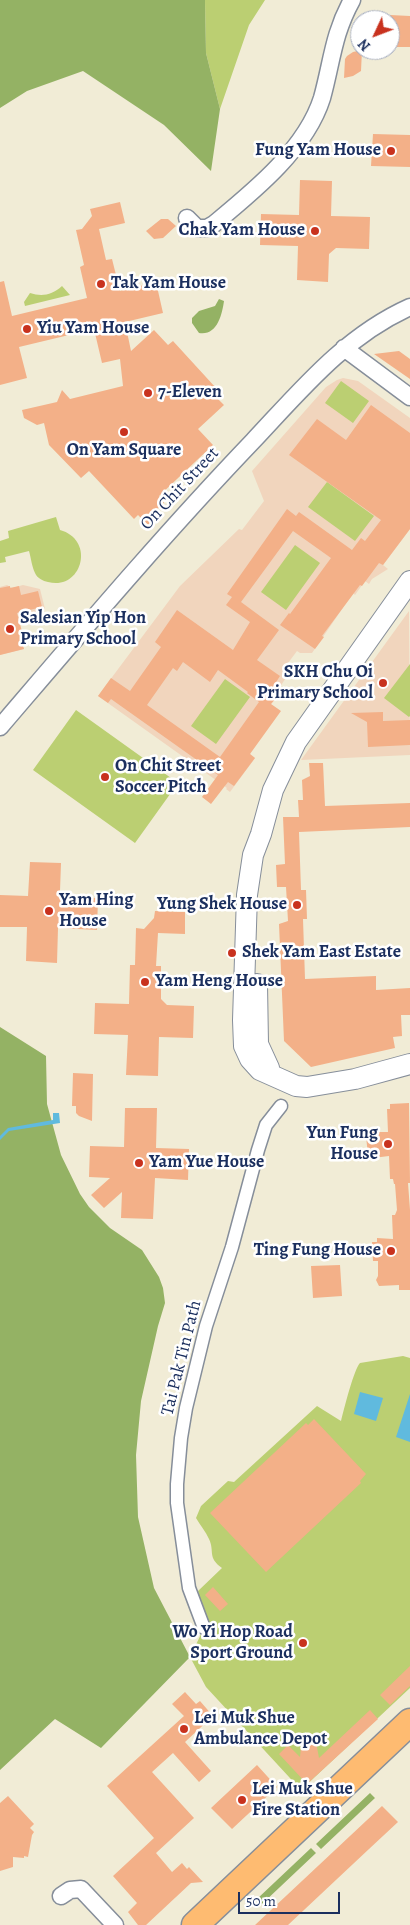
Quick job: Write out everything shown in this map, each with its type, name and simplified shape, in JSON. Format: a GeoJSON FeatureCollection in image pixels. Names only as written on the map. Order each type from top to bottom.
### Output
{"type":"FeatureCollection","features":[{"type":"Feature","properties":{"kind":"main road"},"geometry":{"type":"LineString","coordinates":[[195,1925],[410,1722]]}},
{"type":"Feature","properties":{"kind":"street"},"geometry":{"type":"LineString","coordinates":[[187,218],[197,228],[207,228],[214,224],[268,175],[296,146],[321,99],[336,35],[352,0]]}},
{"type":"Feature","properties":{"kind":"street","name":"On Chit Street"},"geometry":{"type":"LineString","coordinates":[[0,727],[174,524],[327,362],[371,328],[410,307]]}},
{"type":"Feature","properties":{"kind":"street"},"geometry":{"type":"LineString","coordinates":[[344,348],[410,398]]}},
{"type":"Feature","properties":{"kind":"street"},"geometry":{"type":"LineString","coordinates":[[410,581],[296,742],[273,790],[253,855],[247,896],[243,1020],[244,1046],[250,1059],[260,1070],[272,1077],[296,1086],[307,1087],[355,1079],[410,1064]]}},
{"type":"Feature","properties":{"kind":"street","name":"Tai Pak Tin Path"},"geometry":{"type":"LineString","coordinates":[[204,1628],[189,1588],[177,1503],[181,1438],[186,1408],[206,1326],[232,1247],[258,1150],[266,1125],[281,1106]]}},
{"type":"Feature","properties":{"kind":"street"},"geometry":{"type":"LineString","coordinates":[[61,1896],[70,1890],[81,1889],[115,1925]]}},
{"type":"Feature","properties":{"kind":"shaded area"},"geometry":{"type":"Polygon","coordinates":[[[343,378],[358,381],[410,418],[410,529],[383,565],[388,569],[372,579],[369,584],[365,581],[355,595],[353,593],[312,653],[300,653],[297,651],[288,663],[293,667],[274,696],[276,698],[271,704],[250,754],[255,758],[230,792],[98,696],[180,586],[239,529],[242,530],[264,501],[252,471],[326,387],[343,378]]]}},
{"type":"Feature","properties":{"kind":"shaded area","name":"Salesian Yip Hon Primary School"},"geometry":{"type":"Polygon","coordinates":[[[7,585],[12,588],[23,585],[40,589],[45,609],[40,613],[18,619],[24,639],[21,640],[24,649],[0,655],[0,587],[7,585]]]}},
{"type":"Feature","properties":{"kind":"shaded area","name":"SKH Chu Oi Primary School"},"geometry":{"type":"Polygon","coordinates":[[[409,611],[410,755],[301,760],[409,611]]]}},
{"type":"Feature","properties":{"kind":"green space"},"geometry":{"type":"Polygon","coordinates":[[[0,0],[205,0],[206,53],[220,109],[211,171],[164,125],[83,71],[27,91],[0,108],[0,0]]]}},
{"type":"Feature","properties":{"kind":"green space"},"geometry":{"type":"Polygon","coordinates":[[[205,0],[265,0],[249,25],[220,109],[206,53],[205,0]]]}},
{"type":"Feature","properties":{"kind":"green space"},"geometry":{"type":"Polygon","coordinates":[[[62,286],[70,295],[25,306],[24,302],[30,293],[47,294],[62,286]]]}},
{"type":"Feature","properties":{"kind":"green space"},"geometry":{"type":"Polygon","coordinates":[[[219,299],[224,301],[218,323],[210,331],[199,333],[192,323],[192,318],[199,311],[215,306],[219,299]]]}},
{"type":"Feature","properties":{"kind":"green space"},"geometry":{"type":"Polygon","coordinates":[[[341,381],[369,401],[353,423],[325,403],[341,381]]]}},
{"type":"Feature","properties":{"kind":"green space"},"geometry":{"type":"Polygon","coordinates":[[[327,482],[374,516],[355,541],[308,507],[327,482]]]}},
{"type":"Feature","properties":{"kind":"green space"},"geometry":{"type":"Polygon","coordinates":[[[56,517],[60,530],[71,535],[78,544],[81,553],[80,563],[76,572],[69,579],[60,583],[40,579],[34,571],[29,551],[5,557],[6,562],[0,563],[0,541],[9,538],[8,531],[56,517]]]}},
{"type":"Feature","properties":{"kind":"green space"},"geometry":{"type":"Polygon","coordinates":[[[295,545],[320,563],[286,610],[261,592],[295,545]]]}},
{"type":"Feature","properties":{"kind":"green space"},"geometry":{"type":"Polygon","coordinates":[[[410,664],[410,716],[409,717],[384,698],[410,664]]]}},
{"type":"Feature","properties":{"kind":"green space"},"geometry":{"type":"Polygon","coordinates":[[[225,679],[250,697],[216,744],[191,726],[225,679]]]}},
{"type":"Feature","properties":{"kind":"green space","name":"On Chit Street Soccer Pitch"},"geometry":{"type":"Polygon","coordinates":[[[76,710],[178,783],[135,843],[33,770],[76,710]]]}},
{"type":"Feature","properties":{"kind":"green space"},"geometry":{"type":"Polygon","coordinates":[[[0,1027],[46,1056],[47,1104],[61,1155],[80,1194],[89,1207],[110,1228],[142,1250],[159,1277],[163,1288],[165,1303],[141,1401],[136,1455],[138,1517],[154,1588],[190,1657],[101,1748],[55,1719],[0,1770],[0,1027]]]}},
{"type":"Feature","properties":{"kind":"green space","name":"Wo Yi Hop Road Sport Ground"},"geometry":{"type":"Polygon","coordinates":[[[403,1356],[410,1358],[410,1688],[301,1790],[206,1687],[190,1657],[203,1630],[198,1591],[222,1568],[214,1561],[209,1539],[196,1518],[201,1506],[228,1481],[234,1482],[317,1406],[341,1421],[352,1381],[360,1363],[403,1356]]]}},
{"type":"Feature","properties":{"kind":"green space"},"geometry":{"type":"Polygon","coordinates":[[[370,1793],[375,1798],[321,1849],[316,1844],[370,1793]]]}},
{"type":"Feature","properties":{"kind":"green space"},"geometry":{"type":"Polygon","coordinates":[[[311,1848],[316,1853],[262,1904],[257,1899],[311,1848]]]}},
{"type":"Feature","properties":{"kind":"water"},"geometry":{"type":"Polygon","coordinates":[[[53,1113],[59,1113],[60,1123],[9,1131],[0,1140],[0,1136],[8,1128],[53,1120],[53,1113]]]}},
{"type":"Feature","properties":{"kind":"water"},"geometry":{"type":"Polygon","coordinates":[[[360,1392],[383,1398],[376,1421],[354,1414],[360,1392]]]}},
{"type":"Feature","properties":{"kind":"water"},"geometry":{"type":"Polygon","coordinates":[[[410,1394],[410,1442],[396,1437],[410,1394]]]}},
{"type":"Feature","properties":{"kind":"building"},"geometry":{"type":"Polygon","coordinates":[[[400,16],[410,16],[410,47],[400,47],[400,16]]]}},
{"type":"Feature","properties":{"kind":"building"},"geometry":{"type":"Polygon","coordinates":[[[350,54],[350,60],[362,60],[361,71],[353,76],[344,78],[345,59],[350,54]]]}},
{"type":"Feature","properties":{"kind":"building","name":"Fung Yam House"},"geometry":{"type":"Polygon","coordinates":[[[373,134],[410,135],[410,167],[371,166],[373,134]]]}},
{"type":"Feature","properties":{"kind":"building","name":"Chak Yam House"},"geometry":{"type":"Polygon","coordinates":[[[300,180],[332,181],[331,216],[370,217],[369,249],[336,248],[329,254],[328,282],[297,280],[298,246],[260,245],[261,214],[299,215],[300,180]]]}},
{"type":"Feature","properties":{"kind":"building","name":"On Yam Square"},"geometry":{"type":"Polygon","coordinates":[[[120,202],[125,223],[99,229],[106,260],[112,259],[120,291],[156,282],[163,313],[125,322],[131,351],[154,330],[168,345],[173,341],[216,388],[211,392],[224,405],[198,429],[213,445],[159,496],[164,503],[153,513],[157,516],[148,525],[138,515],[134,519],[89,471],[81,478],[49,445],[44,423],[37,425],[24,418],[22,410],[57,402],[62,390],[70,399],[123,386],[120,359],[102,363],[94,329],[19,347],[27,378],[0,385],[0,282],[4,281],[12,316],[87,298],[80,267],[84,265],[76,230],[82,229],[92,216],[90,209],[120,202]]]}},
{"type":"Feature","properties":{"kind":"building"},"geometry":{"type":"Polygon","coordinates":[[[161,219],[168,219],[176,226],[163,238],[154,239],[146,231],[161,219]]]}},
{"type":"Feature","properties":{"kind":"building"},"geometry":{"type":"Polygon","coordinates":[[[399,351],[410,359],[410,379],[374,354],[399,351]]]}},
{"type":"Feature","properties":{"kind":"building"},"geometry":{"type":"Polygon","coordinates":[[[371,405],[410,433],[410,529],[383,565],[379,563],[362,586],[360,585],[322,636],[324,637],[315,649],[280,625],[331,558],[293,531],[241,602],[279,630],[257,660],[280,676],[269,693],[276,698],[271,704],[281,711],[250,754],[255,758],[234,786],[228,782],[211,804],[202,797],[218,775],[111,699],[108,703],[98,696],[111,678],[130,691],[161,647],[155,642],[177,610],[233,650],[250,622],[226,605],[232,597],[227,594],[287,509],[296,516],[299,512],[352,550],[361,538],[365,541],[381,520],[289,455],[317,419],[346,440],[371,405]],[[183,662],[177,671],[173,668],[147,705],[220,757],[259,702],[218,670],[210,682],[183,662]]]}},
{"type":"Feature","properties":{"kind":"building","name":"Salesian Yip Hon Primary School"},"geometry":{"type":"Polygon","coordinates":[[[10,586],[10,588],[19,586],[21,595],[38,591],[42,607],[17,613],[24,639],[21,640],[24,649],[0,655],[0,588],[10,586]]]}},
{"type":"Feature","properties":{"kind":"building"},"geometry":{"type":"Polygon","coordinates":[[[383,712],[383,721],[410,720],[410,745],[368,747],[367,722],[351,713],[383,712]]]}},
{"type":"Feature","properties":{"kind":"building"},"geometry":{"type":"Polygon","coordinates":[[[309,763],[323,763],[325,806],[410,803],[410,827],[299,832],[301,890],[306,890],[307,919],[303,919],[305,979],[376,976],[376,990],[410,988],[410,1015],[401,1015],[402,1036],[393,1037],[395,1048],[311,1067],[284,1041],[279,924],[288,921],[286,887],[277,887],[276,865],[285,864],[283,817],[299,817],[298,800],[303,800],[302,780],[310,776],[309,763]]]}},
{"type":"Feature","properties":{"kind":"building","name":"Yam Hing House"},"geometry":{"type":"Polygon","coordinates":[[[30,862],[61,863],[60,891],[66,897],[98,898],[97,930],[58,928],[57,963],[26,961],[27,927],[0,927],[0,895],[28,896],[30,862]]]}},
{"type":"Feature","properties":{"kind":"building","name":"Yam Heng House"},"geometry":{"type":"Polygon","coordinates":[[[155,911],[185,912],[185,934],[158,933],[156,966],[161,966],[161,999],[167,1005],[194,1006],[193,1038],[159,1037],[158,1076],[126,1075],[128,1035],[94,1034],[95,1003],[129,1004],[130,965],[135,965],[136,928],[144,929],[154,918],[155,911]]]}},
{"type":"Feature","properties":{"kind":"building"},"geometry":{"type":"Polygon","coordinates":[[[73,1073],[93,1074],[92,1121],[79,1116],[76,1113],[76,1106],[72,1106],[73,1073]]]}},
{"type":"Feature","properties":{"kind":"building"},"geometry":{"type":"Polygon","coordinates":[[[409,1103],[410,1290],[399,1290],[399,1285],[379,1286],[376,1280],[378,1276],[378,1261],[373,1261],[372,1242],[377,1242],[377,1238],[393,1239],[392,1215],[395,1215],[397,1210],[395,1184],[393,1179],[390,1179],[389,1156],[373,1158],[372,1155],[368,1155],[366,1136],[371,1135],[371,1132],[388,1132],[387,1109],[390,1109],[390,1104],[409,1103]]]}},
{"type":"Feature","properties":{"kind":"building","name":"Yam Yue House"},"geometry":{"type":"Polygon","coordinates":[[[125,1108],[157,1108],[156,1148],[189,1149],[188,1180],[155,1178],[153,1219],[121,1218],[122,1192],[104,1208],[91,1195],[110,1178],[89,1177],[90,1146],[124,1147],[125,1108]]]}},
{"type":"Feature","properties":{"kind":"building"},"geometry":{"type":"Polygon","coordinates":[[[340,1265],[342,1296],[313,1298],[311,1266],[340,1265]]]}},
{"type":"Feature","properties":{"kind":"building"},"geometry":{"type":"Polygon","coordinates":[[[314,1419],[366,1474],[360,1481],[361,1483],[266,1572],[210,1513],[306,1423],[308,1425],[314,1419]]]}},
{"type":"Feature","properties":{"kind":"building"},"geometry":{"type":"Polygon","coordinates":[[[213,1587],[228,1604],[220,1611],[205,1595],[213,1587]]]}},
{"type":"Feature","properties":{"kind":"building"},"geometry":{"type":"Polygon","coordinates":[[[410,1666],[410,1686],[390,1705],[380,1695],[410,1666]]]}},
{"type":"Feature","properties":{"kind":"building"},"geometry":{"type":"Polygon","coordinates":[[[185,1692],[196,1704],[200,1701],[213,1716],[185,1742],[211,1771],[199,1782],[173,1753],[152,1772],[194,1818],[156,1853],[172,1872],[182,1863],[187,1869],[189,1867],[203,1882],[191,1883],[146,1925],[138,1925],[128,1912],[137,1903],[113,1876],[154,1838],[107,1786],[184,1716],[172,1704],[185,1692]]]}},
{"type":"Feature","properties":{"kind":"building"},"geometry":{"type":"Polygon","coordinates":[[[370,1710],[378,1719],[307,1784],[279,1754],[288,1745],[300,1757],[302,1737],[310,1733],[315,1737],[319,1758],[370,1710]]]}},
{"type":"Feature","properties":{"kind":"building","name":"Lei Muk Shue Fire Station"},"geometry":{"type":"Polygon","coordinates":[[[257,1765],[277,1787],[232,1829],[211,1808],[257,1765]]]}},
{"type":"Feature","properties":{"kind":"building"},"geometry":{"type":"Polygon","coordinates":[[[8,1796],[34,1824],[30,1828],[34,1832],[28,1857],[13,1857],[13,1867],[0,1871],[0,1803],[8,1796]]]}},
{"type":"Feature","properties":{"kind":"building"},"geometry":{"type":"Polygon","coordinates":[[[382,1806],[398,1822],[288,1925],[255,1925],[382,1806]]]}},
{"type":"Feature","properties":{"kind":"place","name":"Fung Yam House"},"geometry":{"type":"Point","coordinates":[391,151]}},
{"type":"Feature","properties":{"kind":"place","name":"Chak Yam House"},"geometry":{"type":"Point","coordinates":[315,231]}},
{"type":"Feature","properties":{"kind":"place","name":"Tak Yam House"},"geometry":{"type":"Point","coordinates":[101,284]}},
{"type":"Feature","properties":{"kind":"place","name":"Yiu Yam House"},"geometry":{"type":"Point","coordinates":[27,329]}},
{"type":"Feature","properties":{"kind":"place","name":"7-Eleven"},"geometry":{"type":"Point","coordinates":[148,393]}},
{"type":"Feature","properties":{"kind":"place","name":"On Yam Square"},"geometry":{"type":"Point","coordinates":[124,432]}},
{"type":"Feature","properties":{"kind":"place","name":"Salesian Yip Hon Primary School"},"geometry":{"type":"Point","coordinates":[10,629]}},
{"type":"Feature","properties":{"kind":"place","name":"SKH Chu Oi Primary School"},"geometry":{"type":"Point","coordinates":[383,683]}},
{"type":"Feature","properties":{"kind":"place","name":"On Chit Street Soccer Pitch"},"geometry":{"type":"Point","coordinates":[105,777]}},
{"type":"Feature","properties":{"kind":"place","name":"Yung Shek House"},"geometry":{"type":"Point","coordinates":[297,905]}},
{"type":"Feature","properties":{"kind":"place","name":"Yam Hing House"},"geometry":{"type":"Point","coordinates":[49,911]}},
{"type":"Feature","properties":{"kind":"place","name":"Shek Yam East Estate"},"geometry":{"type":"Point","coordinates":[232,953]}},
{"type":"Feature","properties":{"kind":"place","name":"Yam Heng House"},"geometry":{"type":"Point","coordinates":[145,982]}},
{"type":"Feature","properties":{"kind":"place","name":"Yun Fung House"},"geometry":{"type":"Point","coordinates":[388,1144]}},
{"type":"Feature","properties":{"kind":"place","name":"Yam Yue House"},"geometry":{"type":"Point","coordinates":[139,1163]}},
{"type":"Feature","properties":{"kind":"place","name":"Ting Fung House"},"geometry":{"type":"Point","coordinates":[391,1251]}},
{"type":"Feature","properties":{"kind":"place","name":"Wo Yi Hop Road Sport Ground"},"geometry":{"type":"Point","coordinates":[303,1643]}},
{"type":"Feature","properties":{"kind":"place","name":"Lei Muk Shue Ambulance Depot"},"geometry":{"type":"Point","coordinates":[184,1729]}},
{"type":"Feature","properties":{"kind":"place","name":"Lei Muk Shue Fire Station"},"geometry":{"type":"Point","coordinates":[242,1800]}}]}
